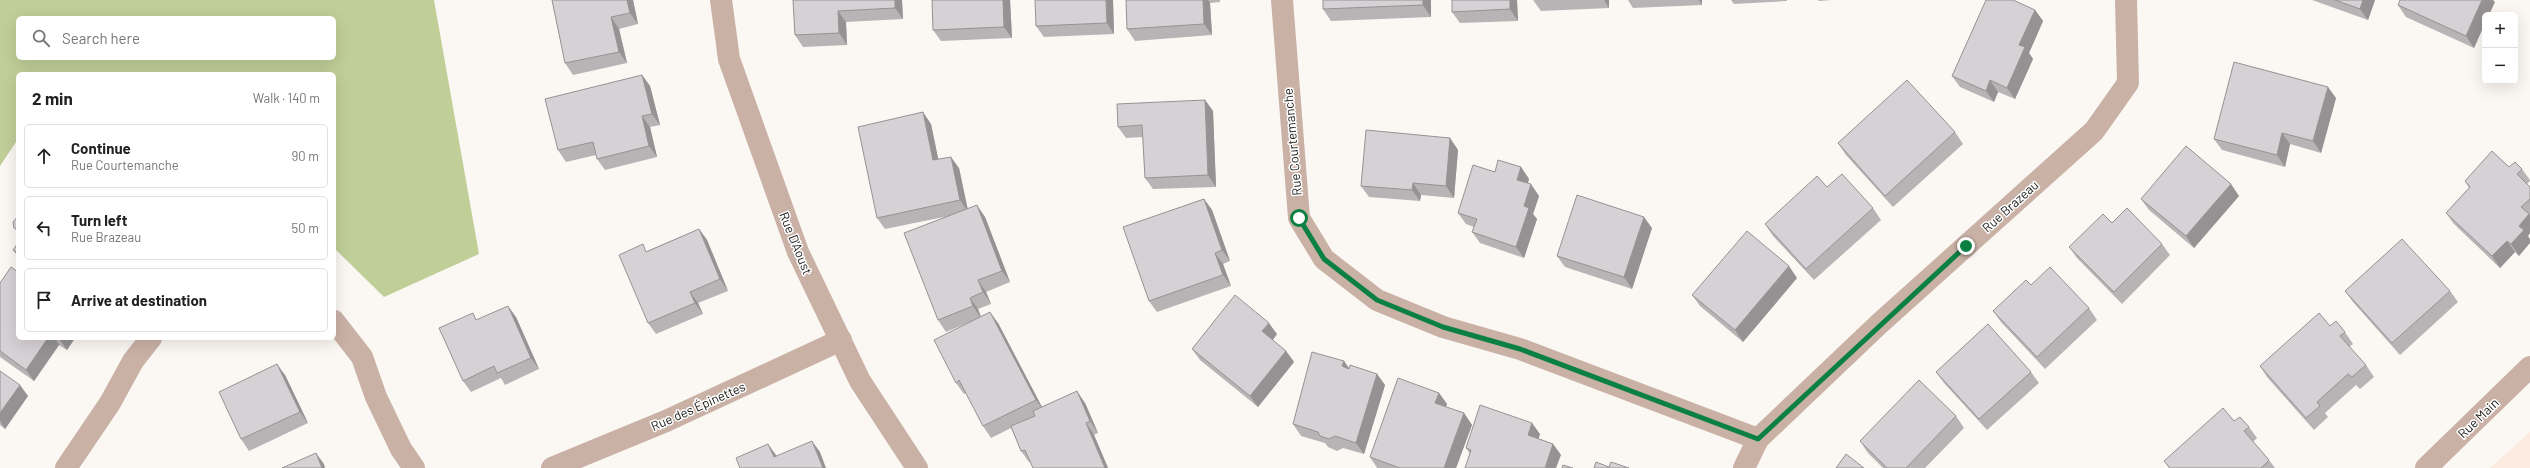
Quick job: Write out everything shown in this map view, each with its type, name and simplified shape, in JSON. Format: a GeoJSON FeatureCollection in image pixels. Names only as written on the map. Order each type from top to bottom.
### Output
{"type":"FeatureCollection","features":[{"type":"Feature","properties":{"kind":"street","name":"Rue D'Aoust"},"geometry":{"type":"LineString","coordinates":[[721,0],[732,67],[798,252],[860,381],[917,468]]}},
{"type":"Feature","properties":{"kind":"street","name":"Rue Courtemanche"},"geometry":{"type":"LineString","coordinates":[[1282,0],[1299,218],[1324,259],[1377,300],[1443,327],[1520,349],[1758,439]]}},
{"type":"Feature","properties":{"kind":"street","name":"Rue Brazeau"},"geometry":{"type":"LineString","coordinates":[[1744,468],[1758,439],[1880,324],[2094,131],[2128,83],[2126,0]]}},
{"type":"Feature","properties":{"kind":"street"},"geometry":{"type":"LineString","coordinates":[[336,324],[362,357],[382,410],[401,450],[414,468]]}},
{"type":"Feature","properties":{"kind":"street"},"geometry":{"type":"LineString","coordinates":[[66,468],[110,403],[133,361],[149,340]]}},
{"type":"Feature","properties":{"kind":"street","name":"Rue des Épinettes"},"geometry":{"type":"LineString","coordinates":[[552,468],[666,421],[841,340]]}},
{"type":"Feature","properties":{"kind":"street","name":"Rue Main"},"geometry":{"type":"LineString","coordinates":[[2426,468],[2530,368]]}},
{"type":"Feature","properties":{"kind":"shaded area"},"geometry":{"type":"Polygon","coordinates":[[[2530,432],[2530,468],[2490,468],[2530,432]]]}},
{"type":"Feature","properties":{"kind":"green space"},"geometry":{"type":"Polygon","coordinates":[[[0,0],[434,0],[479,254],[384,297],[336,250],[336,72],[16,72],[16,142],[0,166],[0,0]]]}},
{"type":"Feature","properties":{"kind":"building"},"geometry":{"type":"Polygon","coordinates":[[[552,0],[627,0],[630,13],[611,17],[619,52],[565,63],[552,0]]]}},
{"type":"Feature","properties":{"kind":"building"},"geometry":{"type":"Polygon","coordinates":[[[793,0],[895,0],[895,8],[838,11],[839,33],[795,35],[793,0]]]}},
{"type":"Feature","properties":{"kind":"building"},"geometry":{"type":"Polygon","coordinates":[[[932,0],[1003,0],[1004,27],[933,30],[932,0]]]}},
{"type":"Feature","properties":{"kind":"building"},"geometry":{"type":"Polygon","coordinates":[[[1035,0],[1106,0],[1107,23],[1036,26],[1035,0]]]}},
{"type":"Feature","properties":{"kind":"building"},"geometry":{"type":"Polygon","coordinates":[[[1126,0],[1203,0],[1204,24],[1127,29],[1126,0]]]}},
{"type":"Feature","properties":{"kind":"building"},"geometry":{"type":"Polygon","coordinates":[[[1323,0],[1423,0],[1423,5],[1323,9],[1323,0]]]}},
{"type":"Feature","properties":{"kind":"building"},"geometry":{"type":"Polygon","coordinates":[[[1452,0],[1510,0],[1510,9],[1452,12],[1452,0]]]}},
{"type":"Feature","properties":{"kind":"building"},"geometry":{"type":"Polygon","coordinates":[[[1986,0],[2013,0],[2035,10],[2019,45],[2025,47],[2007,88],[1990,80],[1986,91],[1952,76],[1986,0]]]}},
{"type":"Feature","properties":{"kind":"building"},"geometry":{"type":"Polygon","coordinates":[[[2335,0],[2363,0],[2360,9],[2335,0]]]}},
{"type":"Feature","properties":{"kind":"building"},"geometry":{"type":"Polygon","coordinates":[[[2400,0],[2482,0],[2466,36],[2398,5],[2400,0]]]}},
{"type":"Feature","properties":{"kind":"building"},"geometry":{"type":"Polygon","coordinates":[[[2234,62],[2328,87],[2313,141],[2282,133],[2277,155],[2214,139],[2234,62]]]}},
{"type":"Feature","properties":{"kind":"building"},"geometry":{"type":"Polygon","coordinates":[[[642,75],[652,114],[642,116],[649,146],[597,159],[593,142],[558,150],[545,99],[642,75]]]}},
{"type":"Feature","properties":{"kind":"building"},"geometry":{"type":"Polygon","coordinates":[[[1907,80],[1955,132],[1885,196],[1838,143],[1907,80]]]}},
{"type":"Feature","properties":{"kind":"building"},"geometry":{"type":"Polygon","coordinates":[[[1205,100],[1208,175],[1145,178],[1142,125],[1118,127],[1117,104],[1205,100]]]}},
{"type":"Feature","properties":{"kind":"building"},"geometry":{"type":"Polygon","coordinates":[[[923,112],[933,160],[951,157],[960,200],[877,218],[858,127],[923,112]]]}},
{"type":"Feature","properties":{"kind":"building"},"geometry":{"type":"Polygon","coordinates":[[[1366,130],[1450,138],[1446,186],[1413,183],[1412,190],[1361,186],[1366,130]]]}},
{"type":"Feature","properties":{"kind":"building"},"geometry":{"type":"Polygon","coordinates":[[[2186,146],[2231,184],[2186,236],[2141,199],[2186,146]]]}},
{"type":"Feature","properties":{"kind":"building"},"geometry":{"type":"Polygon","coordinates":[[[2492,151],[2509,167],[2515,162],[2522,169],[2517,174],[2530,187],[2530,199],[2521,207],[2529,214],[2519,226],[2524,230],[2511,244],[2507,241],[2492,256],[2446,213],[2470,187],[2465,181],[2492,151]]]}},
{"type":"Feature","properties":{"kind":"building"},"geometry":{"type":"Polygon","coordinates":[[[1498,160],[1521,167],[1517,180],[1531,184],[1524,206],[1529,208],[1516,247],[1472,232],[1477,219],[1458,213],[1473,165],[1495,172],[1498,160]]]}},
{"type":"Feature","properties":{"kind":"building"},"geometry":{"type":"Polygon","coordinates":[[[1842,174],[1873,208],[1806,269],[1765,224],[1817,176],[1827,187],[1842,174]]]}},
{"type":"Feature","properties":{"kind":"building"},"geometry":{"type":"Polygon","coordinates":[[[1577,195],[1644,217],[1624,277],[1557,256],[1577,195]]]}},
{"type":"Feature","properties":{"kind":"building"},"geometry":{"type":"Polygon","coordinates":[[[1204,199],[1222,250],[1215,253],[1223,275],[1149,301],[1123,227],[1204,199]]]}},
{"type":"Feature","properties":{"kind":"building"},"geometry":{"type":"Polygon","coordinates":[[[977,205],[1002,271],[978,280],[983,292],[970,298],[973,306],[938,320],[904,233],[977,205]]]}},
{"type":"Feature","properties":{"kind":"building"},"geometry":{"type":"Polygon","coordinates":[[[2127,208],[2162,244],[2114,292],[2069,247],[2103,214],[2112,223],[2127,208]]]}},
{"type":"Feature","properties":{"kind":"building"},"geometry":{"type":"Polygon","coordinates":[[[16,218],[16,230],[14,228],[13,222],[16,218]]]}},
{"type":"Feature","properties":{"kind":"building"},"geometry":{"type":"Polygon","coordinates":[[[699,229],[720,279],[690,292],[695,303],[648,323],[619,255],[643,244],[646,252],[699,229]]]}},
{"type":"Feature","properties":{"kind":"building"},"geometry":{"type":"Polygon","coordinates":[[[1747,231],[1789,266],[1735,330],[1692,295],[1747,231]]]}},
{"type":"Feature","properties":{"kind":"building"},"geometry":{"type":"Polygon","coordinates":[[[2402,239],[2450,291],[2392,343],[2345,291],[2402,239]]]}},
{"type":"Feature","properties":{"kind":"building"},"geometry":{"type":"Polygon","coordinates":[[[11,267],[16,271],[16,340],[47,340],[26,370],[0,351],[0,283],[11,267]]]}},
{"type":"Feature","properties":{"kind":"building"},"geometry":{"type":"Polygon","coordinates":[[[2050,267],[2089,308],[2037,357],[1993,311],[2026,280],[2031,285],[2050,267]]]}},
{"type":"Feature","properties":{"kind":"building"},"geometry":{"type":"Polygon","coordinates":[[[1235,295],[1269,323],[1262,331],[1286,351],[1250,396],[1192,349],[1235,295]]]}},
{"type":"Feature","properties":{"kind":"building"},"geometry":{"type":"Polygon","coordinates":[[[508,306],[531,358],[497,373],[494,366],[463,381],[439,328],[473,313],[476,320],[508,306]]]}},
{"type":"Feature","properties":{"kind":"building"},"geometry":{"type":"Polygon","coordinates":[[[990,312],[1036,400],[983,426],[959,380],[956,383],[934,340],[990,312]]]}},
{"type":"Feature","properties":{"kind":"building"},"geometry":{"type":"Polygon","coordinates":[[[2319,313],[2330,326],[2336,321],[2345,332],[2340,336],[2366,365],[2352,377],[2348,374],[2317,402],[2320,406],[2306,418],[2260,366],[2319,313]]]}},
{"type":"Feature","properties":{"kind":"building"},"geometry":{"type":"Polygon","coordinates":[[[1988,324],[2031,372],[1979,419],[1936,372],[1988,324]]]}},
{"type":"Feature","properties":{"kind":"building"},"geometry":{"type":"Polygon","coordinates":[[[1312,352],[1344,361],[1342,366],[1349,369],[1350,365],[1377,374],[1356,443],[1335,436],[1329,439],[1320,436],[1318,432],[1293,424],[1312,352]]]}},
{"type":"Feature","properties":{"kind":"building"},"geometry":{"type":"Polygon","coordinates":[[[277,364],[300,412],[241,439],[219,392],[277,364]]]}},
{"type":"Feature","properties":{"kind":"building"},"geometry":{"type":"Polygon","coordinates":[[[0,371],[20,385],[0,413],[0,371]]]}},
{"type":"Feature","properties":{"kind":"building"},"geometry":{"type":"Polygon","coordinates":[[[1398,378],[1439,393],[1435,403],[1464,413],[1444,468],[1400,468],[1370,457],[1398,378]]]}},
{"type":"Feature","properties":{"kind":"building"},"geometry":{"type":"Polygon","coordinates":[[[1919,380],[1956,416],[1906,468],[1887,468],[1860,441],[1919,380]]]}},
{"type":"Feature","properties":{"kind":"building"},"geometry":{"type":"Polygon","coordinates":[[[1077,391],[1090,421],[1086,423],[1105,468],[1033,468],[1025,450],[1021,451],[1011,426],[1035,416],[1033,411],[1077,391]]]}},
{"type":"Feature","properties":{"kind":"building"},"geometry":{"type":"Polygon","coordinates":[[[1480,405],[1532,423],[1528,435],[1553,444],[1545,468],[1465,468],[1471,450],[1466,448],[1480,405]]]}},
{"type":"Feature","properties":{"kind":"building"},"geometry":{"type":"Polygon","coordinates":[[[2223,408],[2234,421],[2240,417],[2249,427],[2244,431],[2269,460],[2261,468],[2170,468],[2164,461],[2223,408]]]}},
{"type":"Feature","properties":{"kind":"building"},"geometry":{"type":"Polygon","coordinates":[[[812,441],[823,468],[740,468],[736,458],[768,444],[774,457],[812,441]]]}},
{"type":"Feature","properties":{"kind":"building"},"geometry":{"type":"Polygon","coordinates":[[[316,453],[322,468],[282,468],[316,453]]]}},
{"type":"Feature","properties":{"kind":"building"},"geometry":{"type":"Polygon","coordinates":[[[1846,454],[1864,468],[1836,468],[1846,454]]]}},
{"type":"Feature","properties":{"kind":"building"},"geometry":{"type":"Polygon","coordinates":[[[1596,462],[1609,467],[1611,462],[1629,468],[1594,468],[1596,462]]]}},
{"type":"Feature","properties":{"kind":"building"},"geometry":{"type":"Polygon","coordinates":[[[1563,465],[1573,468],[1562,468],[1563,465]]]}},
{"type":"Feature","properties":{"kind":"route"},"geometry":{"type":"LineString","coordinates":[[1299,218],[1324,259],[1377,300],[1443,327],[1520,349],[1758,439],[1880,324],[1966,246]]}}]}
